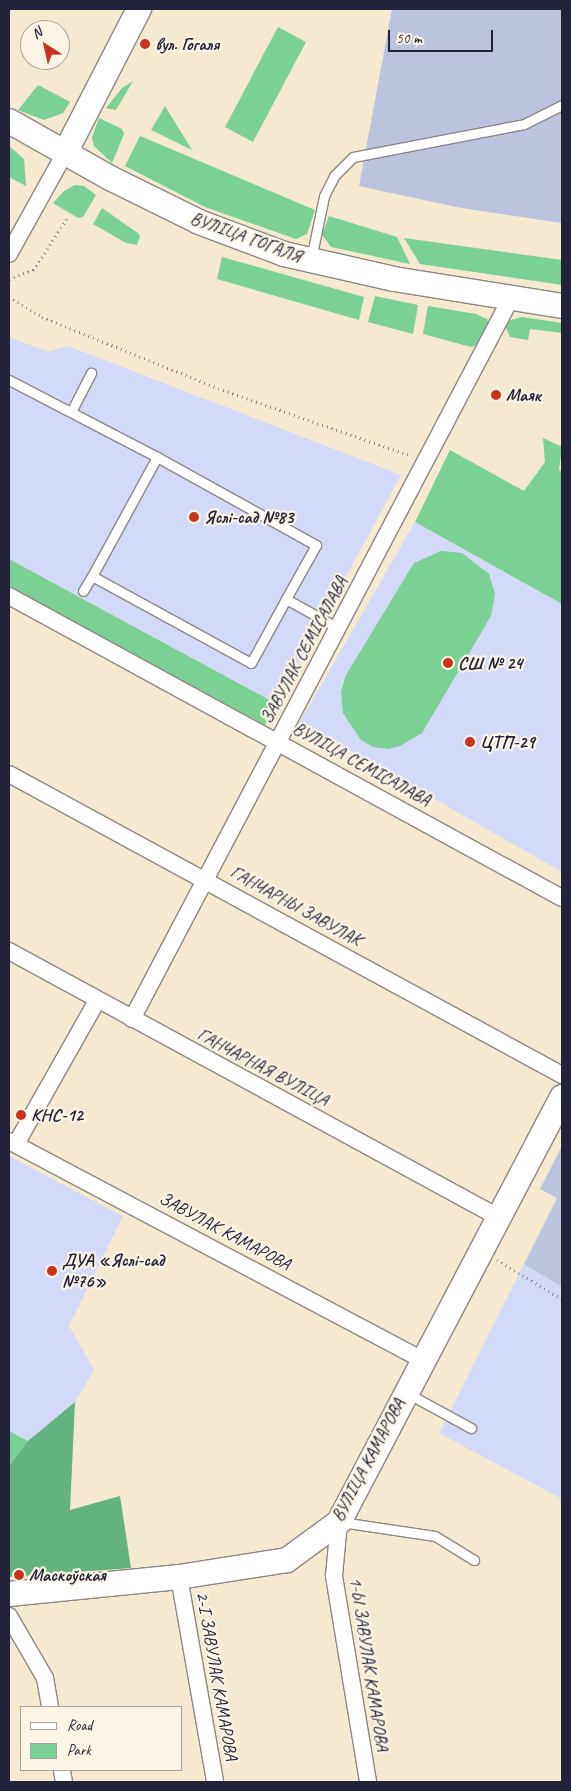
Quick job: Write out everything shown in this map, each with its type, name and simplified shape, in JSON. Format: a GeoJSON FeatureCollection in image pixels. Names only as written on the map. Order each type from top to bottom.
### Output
{"type":"FeatureCollection","features":[{"type":"Feature","properties":{"kind":"street"},"geometry":{"type":"LineString","coordinates":[[9,254],[65,153],[139,9]]}},
{"type":"Feature","properties":{"kind":"street","name":"ВУЛІЦА ГОГАЛЯ"},"geometry":{"type":"LineString","coordinates":[[9,122],[199,222],[284,254],[510,300],[562,306]]}},
{"type":"Feature","properties":{"kind":"street","name":"ЗАВУЛАК СЕМІСАЛАВА"},"geometry":{"type":"LineString","coordinates":[[132,1019],[426,462],[459,392],[510,300]]}},
{"type":"Feature","properties":{"kind":"street","name":"ВУЛІЦА СЕМІСАЛАВА"},"geometry":{"type":"LineString","coordinates":[[9,596],[278,741],[562,898]]}},
{"type":"Feature","properties":{"kind":"street","name":"ГАНЧАРНЫ ЗАВУЛАК"},"geometry":{"type":"LineString","coordinates":[[9,774],[562,1075]]}},
{"type":"Feature","properties":{"kind":"street","name":"ГАНЧАРНАЯ ВУЛІЦА"},"geometry":{"type":"LineString","coordinates":[[9,951],[97,1001],[498,1216]]}},
{"type":"Feature","properties":{"kind":"street"},"geometry":{"type":"LineString","coordinates":[[12,1142],[97,1001]]}},
{"type":"Feature","properties":{"kind":"street","name":"ВУЛІЦА КАМАРОВА"},"geometry":{"type":"LineString","coordinates":[[9,1594],[179,1578],[287,1560],[339,1522],[405,1392],[562,1097]]}},
{"type":"Feature","properties":{"kind":"street","name":"ЗАВУЛАК КАМАРОВА"},"geometry":{"type":"LineString","coordinates":[[12,1142],[422,1360]]}},
{"type":"Feature","properties":{"kind":"street","name":"1-Ы ЗАВУЛАК КАМАРОВА"},"geometry":{"type":"LineString","coordinates":[[339,1522],[334,1576],[368,1782]]}},
{"type":"Feature","properties":{"kind":"street","name":"2-І ЗАВУЛАК КАМАРОВА"},"geometry":{"type":"LineString","coordinates":[[179,1578],[215,1782]]}},
{"type":"Feature","properties":{"kind":"street"},"geometry":{"type":"LineString","coordinates":[[9,1616],[44,1678],[50,1706]]}},
{"type":"Feature","properties":{"kind":"lane"},"geometry":{"type":"LineString","coordinates":[[311,260],[324,196],[334,176],[354,157],[524,124],[562,106]]}},
{"type":"Feature","properties":{"kind":"lane"},"geometry":{"type":"LineString","coordinates":[[72,410],[91,373]]}},
{"type":"Feature","properties":{"kind":"lane"},"geometry":{"type":"LineString","coordinates":[[9,380],[72,410],[316,545],[251,663],[92,576]]}},
{"type":"Feature","properties":{"kind":"lane"},"geometry":{"type":"LineString","coordinates":[[83,591],[157,457]]}},
{"type":"Feature","properties":{"kind":"lane"},"geometry":{"type":"LineString","coordinates":[[286,599],[338,628]]}},
{"type":"Feature","properties":{"kind":"lane"},"geometry":{"type":"LineString","coordinates":[[405,1392],[471,1428]]}},
{"type":"Feature","properties":{"kind":"lane"},"geometry":{"type":"LineString","coordinates":[[339,1522],[435,1536],[474,1560]]}},
{"type":"Feature","properties":{"kind":"path"},"geometry":{"type":"LineString","coordinates":[[9,279],[33,270],[68,217]]}},
{"type":"Feature","properties":{"kind":"path"},"geometry":{"type":"LineString","coordinates":[[9,297],[42,317],[223,390],[426,462]]}},
{"type":"Feature","properties":{"kind":"path"},"geometry":{"type":"LineString","coordinates":[[480,1251],[531,1278],[562,1299]]}},
{"type":"Feature","properties":{"kind":"shaded area"},"geometry":{"type":"Polygon","coordinates":[[[392,9],[562,9],[562,223],[461,208],[359,186],[392,9]]]}},
{"type":"Feature","properties":{"kind":"shaded area","name":"Яслі-сад №83"},"geometry":{"type":"Polygon","coordinates":[[[9,337],[49,352],[68,346],[401,475],[277,704],[9,559],[9,337]]]}},
{"type":"Feature","properties":{"kind":"shaded area","name":"СШ № 24"},"geometry":{"type":"Polygon","coordinates":[[[415,522],[562,604],[562,872],[300,722],[415,522]]]}},
{"type":"Feature","properties":{"kind":"shaded area"},"geometry":{"type":"Polygon","coordinates":[[[562,1146],[562,1287],[524,1264],[557,1198],[540,1189],[562,1146]]]}},
{"type":"Feature","properties":{"kind":"shaded area","name":"ДУА «Яслі-сад №76»"},"geometry":{"type":"Polygon","coordinates":[[[9,1156],[123,1216],[69,1326],[94,1370],[75,1402],[28,1441],[9,1431],[9,1156]]]}},
{"type":"Feature","properties":{"kind":"shaded area"},"geometry":{"type":"Polygon","coordinates":[[[524,1264],[562,1287],[562,1499],[439,1433],[524,1264]]]}},
{"type":"Feature","properties":{"kind":"green space"},"geometry":{"type":"Polygon","coordinates":[[[278,27],[306,42],[253,142],[225,127],[278,27]]]}},
{"type":"Feature","properties":{"kind":"green space"},"geometry":{"type":"Polygon","coordinates":[[[133,81],[116,110],[106,108],[122,88],[133,81]]]}},
{"type":"Feature","properties":{"kind":"green space"},"geometry":{"type":"Polygon","coordinates":[[[38,85],[70,102],[63,113],[44,120],[18,110],[38,85]]]}},
{"type":"Feature","properties":{"kind":"green space"},"geometry":{"type":"Polygon","coordinates":[[[165,106],[192,150],[151,130],[165,106]]]}},
{"type":"Feature","properties":{"kind":"green space"},"geometry":{"type":"Polygon","coordinates":[[[99,118],[122,129],[124,134],[112,163],[94,146],[92,137],[99,118]]]}},
{"type":"Feature","properties":{"kind":"green space"},"geometry":{"type":"Polygon","coordinates":[[[140,136],[315,210],[307,234],[296,239],[205,207],[125,166],[140,136]]]}},
{"type":"Feature","properties":{"kind":"green space"},"geometry":{"type":"Polygon","coordinates":[[[9,146],[24,159],[26,186],[9,177],[9,146]]]}},
{"type":"Feature","properties":{"kind":"green space"},"geometry":{"type":"Polygon","coordinates":[[[75,185],[84,186],[96,195],[83,217],[78,218],[53,203],[64,191],[75,185]]]}},
{"type":"Feature","properties":{"kind":"green space"},"geometry":{"type":"Polygon","coordinates":[[[102,208],[138,233],[140,236],[137,245],[126,243],[93,224],[102,208]]]}},
{"type":"Feature","properties":{"kind":"green space"},"geometry":{"type":"Polygon","coordinates":[[[329,216],[397,237],[410,264],[331,247],[322,235],[329,216]]]}},
{"type":"Feature","properties":{"kind":"green space"},"geometry":{"type":"Polygon","coordinates":[[[404,238],[562,260],[562,285],[420,264],[404,238]]]}},
{"type":"Feature","properties":{"kind":"green space"},"geometry":{"type":"Polygon","coordinates":[[[222,257],[364,297],[359,320],[217,279],[222,257]]]}},
{"type":"Feature","properties":{"kind":"green space"},"geometry":{"type":"Polygon","coordinates":[[[375,296],[418,305],[413,334],[368,322],[375,296]]]}},
{"type":"Feature","properties":{"kind":"green space"},"geometry":{"type":"Polygon","coordinates":[[[428,306],[476,314],[487,319],[489,324],[477,345],[471,347],[423,334],[428,306]]]}},
{"type":"Feature","properties":{"kind":"green space"},"geometry":{"type":"Polygon","coordinates":[[[522,317],[562,323],[562,333],[530,329],[528,340],[510,337],[505,326],[507,321],[522,317]]]}},
{"type":"Feature","properties":{"kind":"green space"},"geometry":{"type":"Polygon","coordinates":[[[543,438],[562,447],[559,470],[562,472],[562,604],[415,522],[450,450],[524,491],[545,462],[543,438]]]}},
{"type":"Feature","properties":{"kind":"green space"},"geometry":{"type":"Polygon","coordinates":[[[441,551],[462,553],[489,574],[495,594],[491,616],[422,733],[400,746],[388,749],[373,747],[361,740],[343,713],[341,692],[346,675],[414,563],[441,551]]]}},
{"type":"Feature","properties":{"kind":"green space"},"geometry":{"type":"Polygon","coordinates":[[[9,559],[277,704],[265,725],[9,588],[9,559]]]}},
{"type":"Feature","properties":{"kind":"green space"},"geometry":{"type":"Polygon","coordinates":[[[75,1402],[70,1510],[120,1496],[131,1568],[9,1577],[9,1466],[28,1441],[75,1402]]]}},
{"type":"Feature","properties":{"kind":"green space"},"geometry":{"type":"Polygon","coordinates":[[[9,1431],[28,1441],[9,1466],[9,1431]]]}},
{"type":"Feature","properties":{"kind":"place","name":"вул. Гогаля"},"geometry":{"type":"Point","coordinates":[145,44]}},
{"type":"Feature","properties":{"kind":"place","name":"Маяк"},"geometry":{"type":"Point","coordinates":[496,395]}},
{"type":"Feature","properties":{"kind":"place","name":"Яслі-сад №83"},"geometry":{"type":"Point","coordinates":[194,517]}},
{"type":"Feature","properties":{"kind":"place","name":"СШ № 24"},"geometry":{"type":"Point","coordinates":[448,663]}},
{"type":"Feature","properties":{"kind":"place","name":"ЦТП-29"},"geometry":{"type":"Point","coordinates":[470,742]}},
{"type":"Feature","properties":{"kind":"place","name":"КНС-12"},"geometry":{"type":"Point","coordinates":[21,1115]}},
{"type":"Feature","properties":{"kind":"place","name":"ДУА «Яслі-сад №76»"},"geometry":{"type":"Point","coordinates":[52,1271]}},
{"type":"Feature","properties":{"kind":"place","name":"Маскоўская"},"geometry":{"type":"Point","coordinates":[19,1575]}}]}
